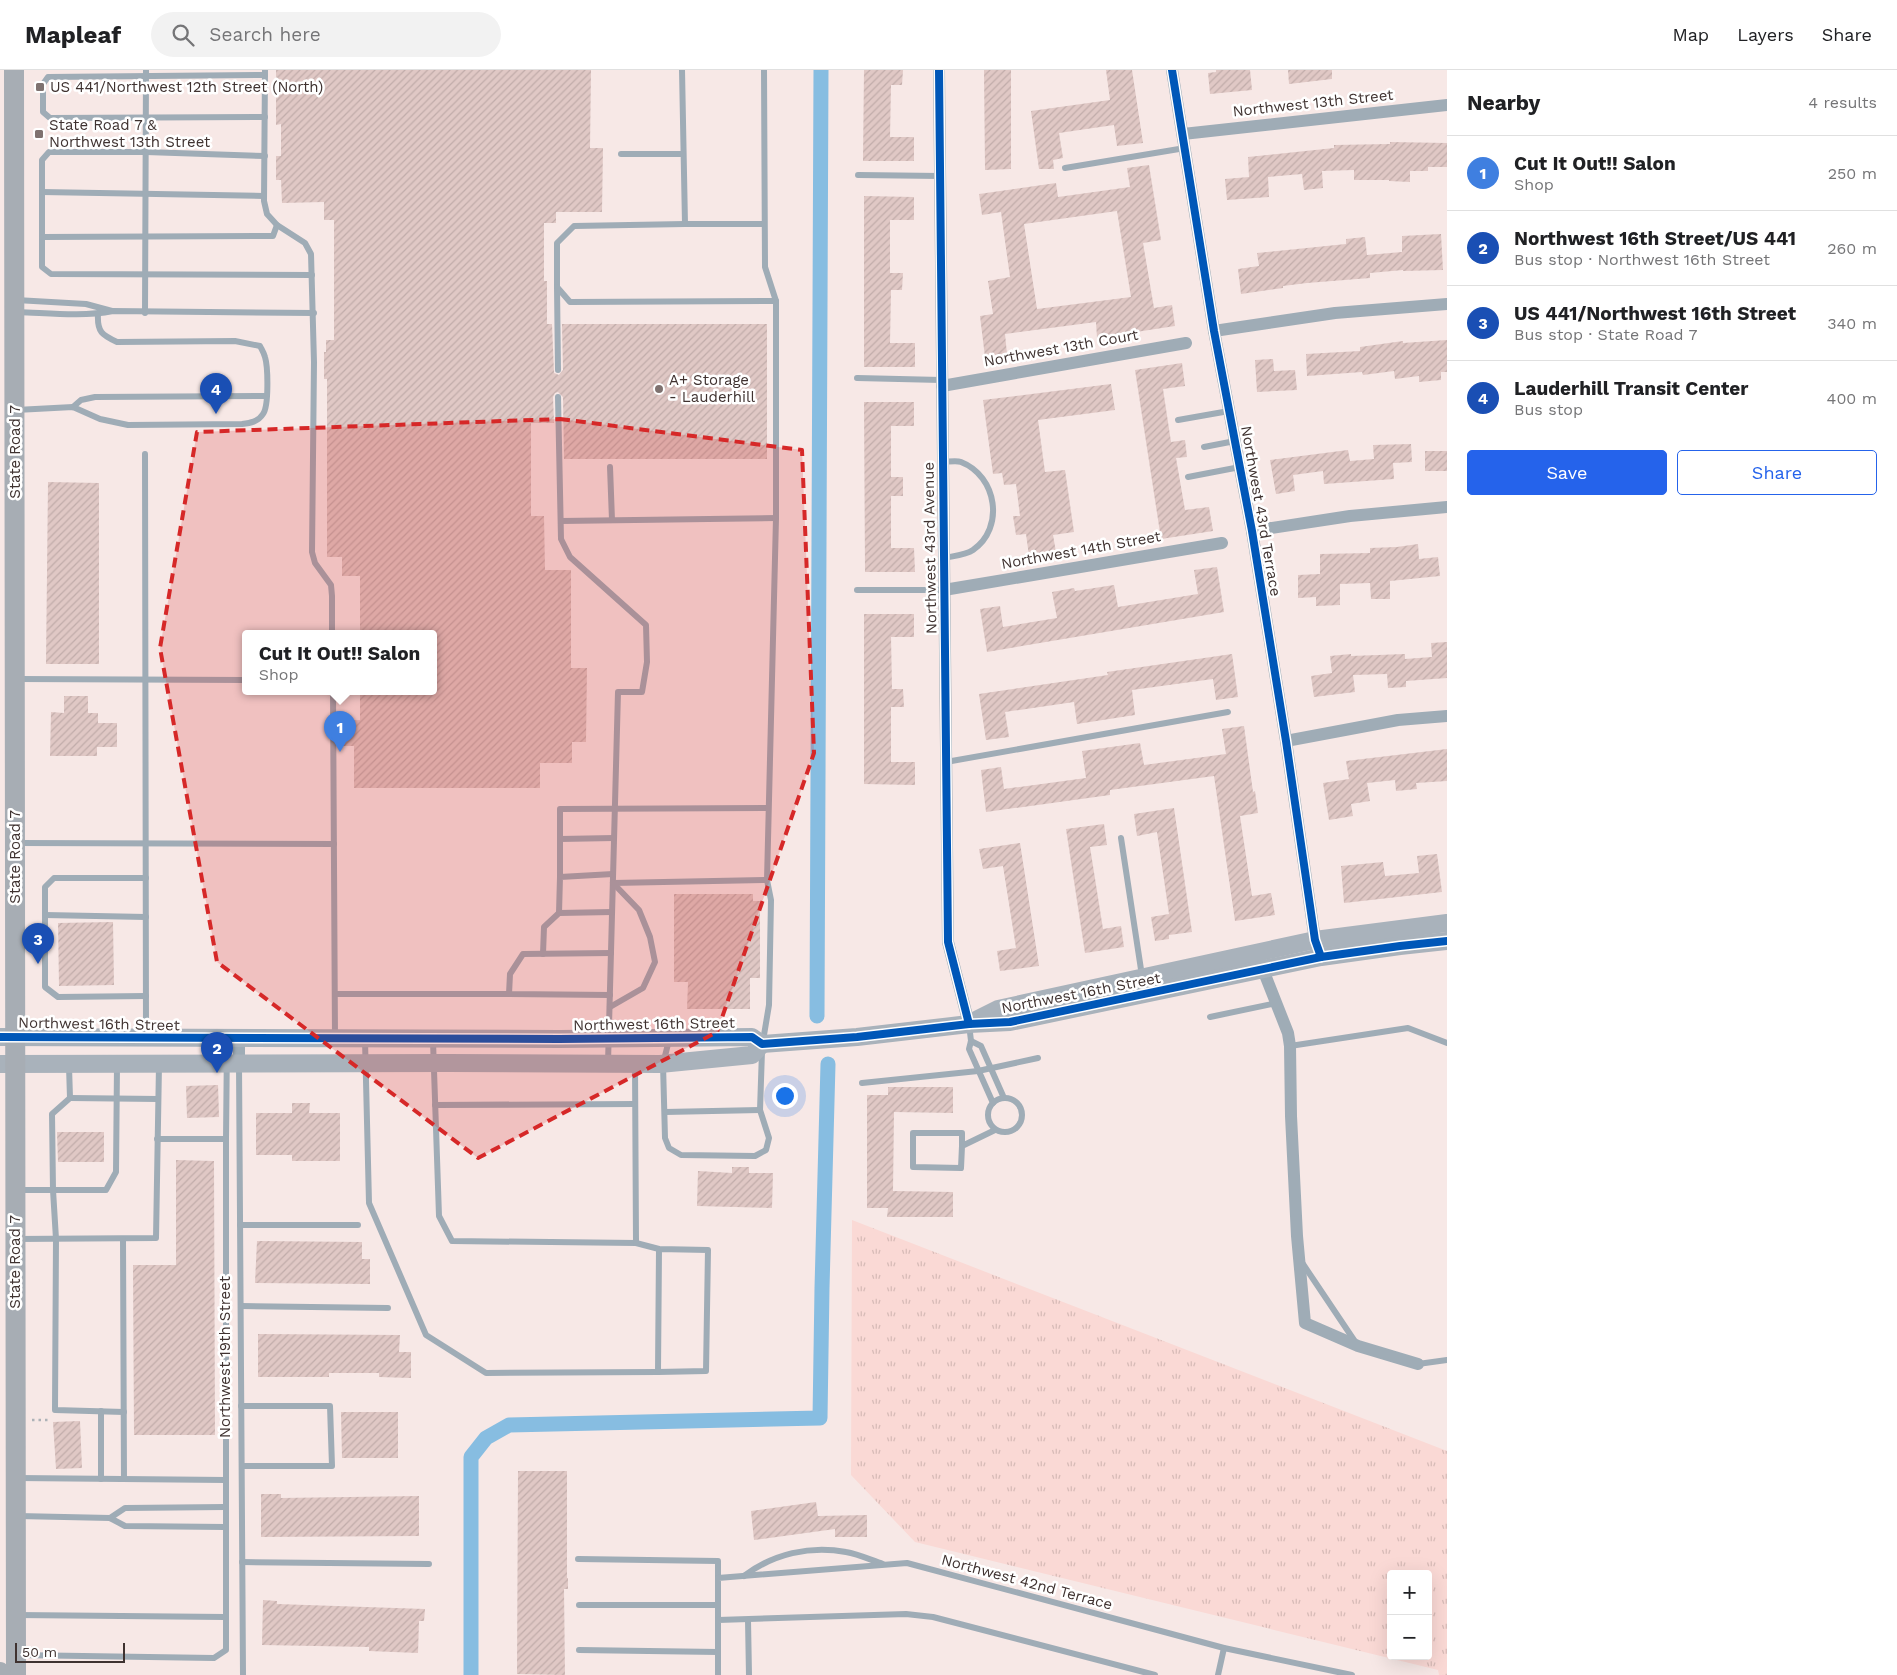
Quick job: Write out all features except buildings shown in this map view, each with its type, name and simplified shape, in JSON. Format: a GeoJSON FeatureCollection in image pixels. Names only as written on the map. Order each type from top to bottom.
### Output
{"type":"FeatureCollection","features":[{"type":"Feature","properties":{"kind":"main road","name":"State Road 7"},"geometry":{"type":"LineString","coordinates":[[14,70],[8,412],[14,478],[15,843],[7,1065],[15,1190],[16,1675]]}},
{"type":"Feature","properties":{"kind":"main road"},"geometry":{"type":"LineString","coordinates":[[0,446],[14,478]]}},
{"type":"Feature","properties":{"kind":"main road"},"geometry":{"type":"LineString","coordinates":[[0,1415],[16,1478]]}},
{"type":"Feature","properties":{"kind":"main road"},"geometry":{"type":"LineString","coordinates":[[0,1634],[16,1655]]}},
{"type":"Feature","properties":{"kind":"street","name":"Northwest 43rd Avenue"},"geometry":{"type":"LineString","coordinates":[[939,70],[948,942],[970,1032]]}},
{"type":"Feature","properties":{"kind":"street","name":"Northwest 43rd Terrace"},"geometry":{"type":"LineString","coordinates":[[1172,70],[1214,331],[1252,531],[1286,741],[1315,940],[1321,957]]}},
{"type":"Feature","properties":{"kind":"street","name":"Northwest 13th Street"},"geometry":{"type":"LineString","coordinates":[[1183,134],[1447,105]]}},
{"type":"Feature","properties":{"kind":"street"},"geometry":{"type":"LineString","coordinates":[[1214,331],[1334,313],[1447,304]]}},
{"type":"Feature","properties":{"kind":"street","name":"Northwest 13th Court"},"geometry":{"type":"LineString","coordinates":[[942,383],[1186,343]]}},
{"type":"Feature","properties":{"kind":"street"},"geometry":{"type":"LineString","coordinates":[[1252,531],[1350,516],[1447,508]]}},
{"type":"Feature","properties":{"kind":"street","name":"Northwest 14th Street"},"geometry":{"type":"LineString","coordinates":[[944,590],[1222,543]]}},
{"type":"Feature","properties":{"kind":"street"},"geometry":{"type":"LineString","coordinates":[[1286,741],[1398,720],[1447,716]]}},
{"type":"Feature","properties":{"kind":"street","name":"Northwest 16th Street"},"geometry":{"type":"LineString","coordinates":[[7,1037],[609,1039],[752,1036],[762,1044],[857,1037],[970,1032],[1010,1022],[1145,995],[1260,961],[1315,940],[1447,923]]}},
{"type":"Feature","properties":{"kind":"street","name":"Northwest 16th Street"},"geometry":{"type":"LineString","coordinates":[[970,1032],[998,1009],[1142,977],[1260,961],[1321,957],[1447,941]]}},
{"type":"Feature","properties":{"kind":"street"},"geometry":{"type":"LineString","coordinates":[[1260,961],[1288,1033],[1290,1046],[1291,1116],[1297,1236],[1305,1324],[1358,1346],[1418,1364]]}},
{"type":"Feature","properties":{"kind":"street","name":"Northwest 19th Street"},"geometry":{"type":"LineString","coordinates":[[233,1039],[233,1063]]}},
{"type":"Feature","properties":{"kind":"street"},"geometry":{"type":"LineString","coordinates":[[335,1039],[336,1063]]}},
{"type":"Feature","properties":{"kind":"street","name":"Northwest 16th Street"},"geometry":{"type":"LineString","coordinates":[[7,1065],[233,1063],[663,1064],[752,1055],[762,1044]]}},
{"type":"Feature","properties":{"kind":"lane"},"geometry":{"type":"LineString","coordinates":[[682,70],[685,224]]}},
{"type":"Feature","properties":{"kind":"lane"},"geometry":{"type":"LineString","coordinates":[[669,1038],[663,1064],[665,1138],[669,1148],[680,1155],[756,1156],[766,1150],[769,1138],[760,1110],[762,1044],[769,1005],[771,900],[767,880],[776,518],[776,301],[765,267],[764,70]]}},
{"type":"Feature","properties":{"kind":"lane"},"geometry":{"type":"LineString","coordinates":[[145,313],[146,73]]}},
{"type":"Feature","properties":{"kind":"lane"},"geometry":{"type":"LineString","coordinates":[[265,117],[50,118],[43,112],[43,84],[48,77],[146,73],[265,73],[265,117],[265,156],[264,196],[267,214],[277,225],[304,243],[311,254],[314,314],[312,552],[315,563],[330,585],[332,596],[332,630]]}},
{"type":"Feature","properties":{"kind":"lane"},"geometry":{"type":"LineString","coordinates":[[1065,168],[1185,148]]}},
{"type":"Feature","properties":{"kind":"lane"},"geometry":{"type":"LineString","coordinates":[[265,156],[146,152],[49,152],[42,160],[42,267],[51,274],[312,275]]}},
{"type":"Feature","properties":{"kind":"lane"},"geometry":{"type":"LineString","coordinates":[[621,154],[683,154]]}},
{"type":"Feature","properties":{"kind":"lane"},"geometry":{"type":"LineString","coordinates":[[858,175],[940,176]]}},
{"type":"Feature","properties":{"kind":"lane"},"geometry":{"type":"LineString","coordinates":[[42,192],[264,196]]}},
{"type":"Feature","properties":{"kind":"lane"},"geometry":{"type":"LineString","coordinates":[[558,370],[557,243],[574,226],[764,224]]}},
{"type":"Feature","properties":{"kind":"lane"},"geometry":{"type":"LineString","coordinates":[[42,237],[273,236],[277,225]]}},
{"type":"Feature","properties":{"kind":"lane"},"geometry":{"type":"LineString","coordinates":[[557,287],[570,302],[776,301]]}},
{"type":"Feature","properties":{"kind":"lane"},"geometry":{"type":"LineString","coordinates":[[10,307],[86,304],[114,311],[145,313],[314,314]]}},
{"type":"Feature","properties":{"kind":"lane"},"geometry":{"type":"LineString","coordinates":[[10,307],[98,314],[114,311]]}},
{"type":"Feature","properties":{"kind":"lane"},"geometry":{"type":"LineString","coordinates":[[8,412],[73,407],[100,419],[128,424],[242,424],[254,422],[263,414],[266,404],[266,360],[260,346],[235,341],[117,342],[104,336],[98,326],[98,314]]}},
{"type":"Feature","properties":{"kind":"lane"},"geometry":{"type":"LineString","coordinates":[[857,378],[942,383]]}},
{"type":"Feature","properties":{"kind":"lane"},"geometry":{"type":"LineString","coordinates":[[73,407],[81,400],[95,397],[266,396]]}},
{"type":"Feature","properties":{"kind":"lane"},"geometry":{"type":"LineString","coordinates":[[558,397],[561,539],[570,557],[646,625],[647,662],[642,692],[618,692],[608,1064]]}},
{"type":"Feature","properties":{"kind":"lane"},"geometry":{"type":"LineString","coordinates":[[1178,420],[1229,411]]}},
{"type":"Feature","properties":{"kind":"lane"},"geometry":{"type":"LineString","coordinates":[[1204,447],[1235,441]]}},
{"type":"Feature","properties":{"kind":"lane"},"geometry":{"type":"LineString","coordinates":[[145,454],[146,1038]]}},
{"type":"Feature","properties":{"kind":"lane"},"geometry":{"type":"LineString","coordinates":[[942,462],[960,461],[974,469],[984,480],[993,500],[993,520],[986,539],[972,551],[944,558]]}},
{"type":"Feature","properties":{"kind":"lane"},"geometry":{"type":"LineString","coordinates":[[610,467],[612,520]]}},
{"type":"Feature","properties":{"kind":"lane"},"geometry":{"type":"LineString","coordinates":[[1188,476],[1240,467]]}},
{"type":"Feature","properties":{"kind":"lane"},"geometry":{"type":"LineString","coordinates":[[561,521],[776,518]]}},
{"type":"Feature","properties":{"kind":"lane"},"geometry":{"type":"LineString","coordinates":[[857,590],[944,590]]}},
{"type":"Feature","properties":{"kind":"lane"},"geometry":{"type":"LineString","coordinates":[[15,679],[242,680]]}},
{"type":"Feature","properties":{"kind":"lane"},"geometry":{"type":"LineString","coordinates":[[333,695],[335,1039]]}},
{"type":"Feature","properties":{"kind":"lane"},"geometry":{"type":"LineString","coordinates":[[946,762],[1228,712]]}},
{"type":"Feature","properties":{"kind":"lane"},"geometry":{"type":"LineString","coordinates":[[560,913],[560,809],[768,808]]}},
{"type":"Feature","properties":{"kind":"lane"},"geometry":{"type":"LineString","coordinates":[[560,839],[614,838]]}},
{"type":"Feature","properties":{"kind":"lane"},"geometry":{"type":"LineString","coordinates":[[1121,838],[1145,995]]}},
{"type":"Feature","properties":{"kind":"lane"},"geometry":{"type":"LineString","coordinates":[[15,843],[334,844]]}},
{"type":"Feature","properties":{"kind":"lane"},"geometry":{"type":"LineString","coordinates":[[560,876],[613,874]]}},
{"type":"Feature","properties":{"kind":"lane"},"geometry":{"type":"LineString","coordinates":[[146,878],[54,878],[44,887],[46,987],[58,997],[146,996]]}},
{"type":"Feature","properties":{"kind":"lane"},"geometry":{"type":"LineString","coordinates":[[613,883],[767,880]]}},
{"type":"Feature","properties":{"kind":"lane"},"geometry":{"type":"LineString","coordinates":[[610,1007],[643,988],[655,962],[650,937],[639,910],[613,883]]}},
{"type":"Feature","properties":{"kind":"lane"},"geometry":{"type":"LineString","coordinates":[[543,954],[544,927],[560,913],[612,912]]}},
{"type":"Feature","properties":{"kind":"lane"},"geometry":{"type":"LineString","coordinates":[[45,916],[146,917]]}},
{"type":"Feature","properties":{"kind":"lane"},"geometry":{"type":"LineString","coordinates":[[509,994],[510,974],[523,954],[611,953]]}},
{"type":"Feature","properties":{"kind":"lane"},"geometry":{"type":"LineString","coordinates":[[335,994],[610,995]]}},
{"type":"Feature","properties":{"kind":"lane"},"geometry":{"type":"LineString","coordinates":[[1210,1017],[1277,1003]]}},
{"type":"Feature","properties":{"kind":"lane"},"geometry":{"type":"LineString","coordinates":[[1290,1046],[1408,1028],[1447,1043]]}},
{"type":"Feature","properties":{"kind":"lane"},"geometry":{"type":"LineString","coordinates":[[970,1032],[981,1046],[1004,1098]]}},
{"type":"Feature","properties":{"kind":"lane"},"geometry":{"type":"LineString","coordinates":[[970,1032],[969,1049],[993,1102]]}},
{"type":"Feature","properties":{"kind":"lane"},"geometry":{"type":"LineString","coordinates":[[364,1039],[369,1203],[426,1334],[486,1373],[706,1372],[708,1250],[659,1249],[636,1243],[452,1241],[439,1216],[433,1039]]}},
{"type":"Feature","properties":{"kind":"lane"},"geometry":{"type":"LineString","coordinates":[[862,1083],[978,1071],[1038,1058]]}},
{"type":"Feature","properties":{"kind":"lane"},"geometry":{"type":"LineString","coordinates":[[16,1655],[214,1658],[226,1650],[226,1139],[233,1063]]}},
{"type":"Feature","properties":{"kind":"lane","name":"Northwest 19th Street"},"geometry":{"type":"LineString","coordinates":[[233,1063],[240,1225],[243,1675]]}},
{"type":"Feature","properties":{"kind":"lane"},"geometry":{"type":"LineString","coordinates":[[70,1064],[70,1098]]}},
{"type":"Feature","properties":{"kind":"lane"},"geometry":{"type":"LineString","coordinates":[[15,1190],[106,1190],[116,1172],[117,1064]]}},
{"type":"Feature","properties":{"kind":"lane"},"geometry":{"type":"LineString","coordinates":[[15,1239],[156,1238],[159,1064]]}},
{"type":"Feature","properties":{"kind":"lane"},"geometry":{"type":"LineString","coordinates":[[635,1064],[636,1243]]}},
{"type":"Feature","properties":{"kind":"lane"},"geometry":{"type":"LineString","coordinates":[[124,1412],[56,1410],[56,1239],[52,1114],[70,1098],[158,1099]]}},
{"type":"Feature","properties":{"kind":"lane"},"geometry":{"type":"LineString","coordinates":[[962,1146],[995,1130],[1007,1132],[1017,1127],[1022,1117],[1019,1106],[1010,1099],[1004,1098],[993,1102],[987,1114],[988,1120],[995,1130]]}},
{"type":"Feature","properties":{"kind":"lane"},"geometry":{"type":"LineString","coordinates":[[435,1104],[635,1104]]}},
{"type":"Feature","properties":{"kind":"lane"},"geometry":{"type":"LineString","coordinates":[[665,1112],[760,1110]]}},
{"type":"Feature","properties":{"kind":"lane"},"geometry":{"type":"LineString","coordinates":[[913,1133],[962,1133],[962,1146],[961,1168],[913,1167],[913,1133]]}},
{"type":"Feature","properties":{"kind":"lane"},"geometry":{"type":"LineString","coordinates":[[158,1138],[226,1139]]}},
{"type":"Feature","properties":{"kind":"lane"},"geometry":{"type":"LineString","coordinates":[[240,1225],[358,1225]]}},
{"type":"Feature","properties":{"kind":"lane"},"geometry":{"type":"LineString","coordinates":[[123,1239],[124,1479]]}},
{"type":"Feature","properties":{"kind":"lane"},"geometry":{"type":"LineString","coordinates":[[658,1372],[659,1249]]}},
{"type":"Feature","properties":{"kind":"lane"},"geometry":{"type":"LineString","coordinates":[[1300,1259],[1358,1346]]}},
{"type":"Feature","properties":{"kind":"lane"},"geometry":{"type":"LineString","coordinates":[[240,1306],[388,1308]]}},
{"type":"Feature","properties":{"kind":"lane"},"geometry":{"type":"LineString","coordinates":[[1418,1364],[1447,1360]]}},
{"type":"Feature","properties":{"kind":"lane"},"geometry":{"type":"LineString","coordinates":[[241,1406],[330,1406],[332,1466],[242,1466]]}},
{"type":"Feature","properties":{"kind":"lane"},"geometry":{"type":"LineString","coordinates":[[101,1411],[101,1479]]}},
{"type":"Feature","properties":{"kind":"lane"},"geometry":{"type":"LineString","coordinates":[[16,1478],[226,1480]]}},
{"type":"Feature","properties":{"kind":"lane"},"geometry":{"type":"LineString","coordinates":[[110,1518],[125,1508],[225,1507]]}},
{"type":"Feature","properties":{"kind":"lane"},"geometry":{"type":"LineString","coordinates":[[16,1516],[110,1518],[125,1526],[225,1527]]}},
{"type":"Feature","properties":{"kind":"lane"},"geometry":{"type":"LineString","coordinates":[[744,1576],[759,1564],[814,1548],[846,1552],[886,1565]]}},
{"type":"Feature","properties":{"kind":"lane"},"geometry":{"type":"LineString","coordinates":[[578,1559],[718,1560],[718,1675]]}},
{"type":"Feature","properties":{"kind":"lane"},"geometry":{"type":"LineString","coordinates":[[242,1562],[429,1564]]}},
{"type":"Feature","properties":{"kind":"lane","name":"Northwest 42nd Terrace"},"geometry":{"type":"LineString","coordinates":[[718,1578],[907,1563],[1224,1648],[1352,1675]]}},
{"type":"Feature","properties":{"kind":"lane"},"geometry":{"type":"LineString","coordinates":[[579,1604],[718,1605]]}},
{"type":"Feature","properties":{"kind":"lane"},"geometry":{"type":"LineString","coordinates":[[718,1620],[906,1614],[933,1617],[1155,1675]]}},
{"type":"Feature","properties":{"kind":"lane"},"geometry":{"type":"LineString","coordinates":[[16,1616],[225,1617]]}},
{"type":"Feature","properties":{"kind":"lane"},"geometry":{"type":"LineString","coordinates":[[748,1620],[749,1675]]}},
{"type":"Feature","properties":{"kind":"lane"},"geometry":{"type":"LineString","coordinates":[[1218,1675],[1224,1648]]}},
{"type":"Feature","properties":{"kind":"lane"},"geometry":{"type":"LineString","coordinates":[[580,1650],[718,1652]]}},
{"type":"Feature","properties":{"kind":"highlighted area"},"geometry":{"type":"Polygon","coordinates":[[[560,419],[802,450],[814,753],[717,1032],[478,1158],[217,962],[160,648],[197,432],[560,419]]]}},
{"type":"Feature","properties":{"kind":"green space"},"geometry":{"type":"Polygon","coordinates":[[[852,1220],[1447,1451],[1447,1675],[1439,1675],[1438,1670],[1397,1660],[1432,1660],[1432,1570],[1387,1570],[1387,1658],[915,1542],[851,1475],[852,1220]]]}},
{"type":"Feature","properties":{"kind":"waterway"},"geometry":{"type":"LineString","coordinates":[[817,1016],[821,70]]}},
{"type":"Feature","properties":{"kind":"waterway"},"geometry":{"type":"LineString","coordinates":[[471,1675],[471,1457],[486,1438],[509,1425],[820,1418],[828,1064]]}},
{"type":"Feature","properties":{"kind":"cycle path"},"geometry":{"type":"LineString","coordinates":[[939,70],[948,942],[969,1024]]}},
{"type":"Feature","properties":{"kind":"cycle path"},"geometry":{"type":"LineString","coordinates":[[1172,70],[1214,331],[1252,531],[1286,741],[1315,940],[1321,957]]}},
{"type":"Feature","properties":{"kind":"cycle path"},"geometry":{"type":"LineString","coordinates":[[0,1037],[559,1039],[752,1037],[762,1044],[857,1037],[969,1024],[1010,1022],[1321,957],[1447,941]]}},
{"type":"Feature","properties":{"kind":"place","name":"US 441/Northwest 12th Street (North)"},"geometry":{"type":"Point","coordinates":[40,87]}},
{"type":"Feature","properties":{"kind":"place","name":"State Road 7 & Northwest 13th Street"},"geometry":{"type":"Point","coordinates":[39,134]}},
{"type":"Feature","properties":{"kind":"place","name":"A+ Storage - Lauderhill"},"geometry":{"type":"Point","coordinates":[659,389]}},
{"type":"Feature","properties":{"kind":"place","name":"Lauderhill Transit Center"},"geometry":{"type":"Point","coordinates":[216,414]}},
{"type":"Feature","properties":{"kind":"place","name":"Cut It Out!! Salon"},"geometry":{"type":"Point","coordinates":[340,752]}},
{"type":"Feature","properties":{"kind":"place","name":"US 441/Northwest 16th Street"},"geometry":{"type":"Point","coordinates":[38,964]}},
{"type":"Feature","properties":{"kind":"place","name":"Northwest 16th Street/US 441"},"geometry":{"type":"Point","coordinates":[217,1073]}}]}
